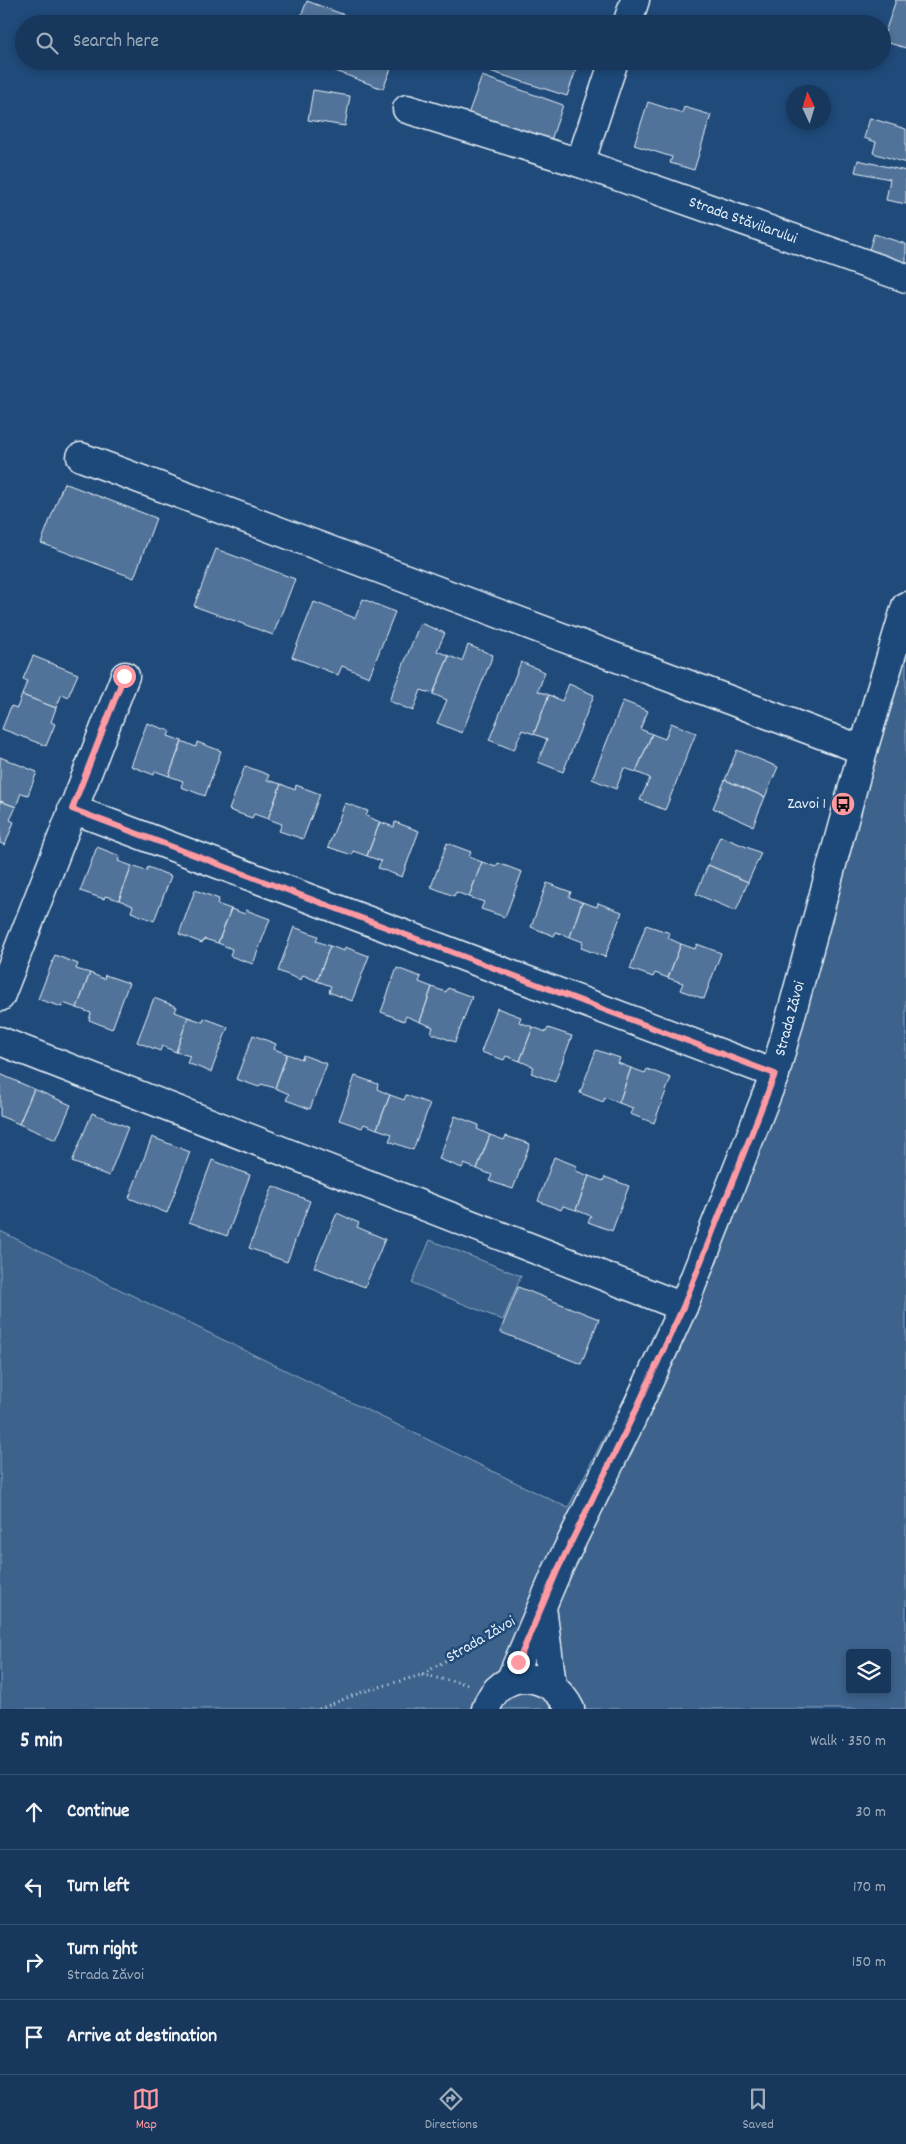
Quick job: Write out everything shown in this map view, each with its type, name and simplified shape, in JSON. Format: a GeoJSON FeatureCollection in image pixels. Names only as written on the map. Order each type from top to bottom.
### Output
{"type":"FeatureCollection","features":[{"type":"Feature","properties":{"kind":"street"},"geometry":{"type":"LineString","coordinates":[[630,15],[635,0]]}},
{"type":"Feature","properties":{"kind":"street"},"geometry":{"type":"LineString","coordinates":[[580,163],[611,70]]}},
{"type":"Feature","properties":{"kind":"street","name":"Strada Stăvilarului"},"geometry":{"type":"LineString","coordinates":[[407,109],[580,163],[906,278]]}},
{"type":"Feature","properties":{"kind":"street"},"geometry":{"type":"LineString","coordinates":[[81,457],[862,750]]}},
{"type":"Feature","properties":{"kind":"street","name":"Strada Zăvoi"},"geometry":{"type":"LineString","coordinates":[[498,1693],[542,1607],[683,1307],[775,1074],[862,750],[906,606]]}},
{"type":"Feature","properties":{"kind":"street"},"geometry":{"type":"LineString","coordinates":[[0,997],[124,676]]}},
{"type":"Feature","properties":{"kind":"street"},"geometry":{"type":"LineString","coordinates":[[72,809],[775,1074]]}},
{"type":"Feature","properties":{"kind":"street"},"geometry":{"type":"LineString","coordinates":[[0,1041],[683,1307]]}},
{"type":"Feature","properties":{"kind":"street"},"geometry":{"type":"LineString","coordinates":[[542,1607],[552,1685]]}},
{"type":"Feature","properties":{"kind":"street"},"geometry":{"type":"LineString","coordinates":[[498,1693],[531,1678],[552,1685],[563,1695],[570,1709]]}},
{"type":"Feature","properties":{"kind":"path","name":"Strada Zăvoi"},"geometry":{"type":"LineString","coordinates":[[319,1709],[362,1692],[421,1675],[503,1627]]}},
{"type":"Feature","properties":{"kind":"path","name":"Strada Zăvoi"},"geometry":{"type":"LineString","coordinates":[[421,1675],[498,1693]]}},
{"type":"Feature","properties":{"kind":"shaded area"},"geometry":{"type":"Polygon","coordinates":[[[906,606],[906,1709],[0,1709],[0,1231],[568,1508],[677,1295],[775,1074],[906,606]]]}},
{"type":"Feature","properties":{"kind":"shaded area"},"geometry":{"type":"Polygon","coordinates":[[[430,1240],[521,1276],[503,1320],[412,1283],[430,1240]]]}},
{"type":"Feature","properties":{"kind":"building"},"geometry":{"type":"Polygon","coordinates":[[[896,0],[906,0],[906,48],[891,44],[891,15],[896,0]]]}},
{"type":"Feature","properties":{"kind":"building"},"geometry":{"type":"Polygon","coordinates":[[[307,1],[345,15],[302,15],[307,1]]]}},
{"type":"Feature","properties":{"kind":"building"},"geometry":{"type":"Polygon","coordinates":[[[333,70],[390,70],[383,89],[333,70]]]}},
{"type":"Feature","properties":{"kind":"building"},"geometry":{"type":"Polygon","coordinates":[[[486,70],[576,70],[567,96],[486,70]]]}},
{"type":"Feature","properties":{"kind":"building"},"geometry":{"type":"Polygon","coordinates":[[[482,76],[563,105],[549,146],[467,117],[482,76]]]}},
{"type":"Feature","properties":{"kind":"building"},"geometry":{"type":"Polygon","coordinates":[[[313,90],[350,96],[345,126],[308,120],[313,90]]]}},
{"type":"Feature","properties":{"kind":"building"},"geometry":{"type":"Polygon","coordinates":[[[648,102],[682,113],[684,107],[711,115],[694,170],[670,163],[672,157],[634,145],[648,102]]]}},
{"type":"Feature","properties":{"kind":"building"},"geometry":{"type":"Polygon","coordinates":[[[870,118],[906,129],[906,163],[873,153],[876,142],[864,138],[870,118]]]}},
{"type":"Feature","properties":{"kind":"building"},"geometry":{"type":"Polygon","coordinates":[[[858,160],[906,171],[906,204],[886,200],[890,179],[855,172],[858,160]]]}},
{"type":"Feature","properties":{"kind":"building"},"geometry":{"type":"Polygon","coordinates":[[[874,234],[906,244],[906,272],[866,259],[874,234]]]}},
{"type":"Feature","properties":{"kind":"building"},"geometry":{"type":"Polygon","coordinates":[[[64,483],[156,518],[134,578],[41,543],[64,483]]]}},
{"type":"Feature","properties":{"kind":"building"},"geometry":{"type":"Polygon","coordinates":[[[216,549],[295,579],[273,635],[194,606],[216,549]]]}},
{"type":"Feature","properties":{"kind":"building"},"geometry":{"type":"Polygon","coordinates":[[[363,599],[395,612],[369,677],[342,666],[338,675],[292,657],[314,602],[355,618],[363,599]]]}},
{"type":"Feature","properties":{"kind":"building"},"geometry":{"type":"Polygon","coordinates":[[[420,623],[445,633],[437,651],[449,656],[433,694],[421,690],[413,711],[389,701],[420,623]]]}},
{"type":"Feature","properties":{"kind":"building"},"geometry":{"type":"Polygon","coordinates":[[[468,645],[493,655],[462,733],[437,723],[447,700],[433,694],[449,656],[462,661],[468,645]]]}},
{"type":"Feature","properties":{"kind":"building"},"geometry":{"type":"Polygon","coordinates":[[[33,656],[78,674],[68,697],[62,694],[56,708],[22,695],[27,681],[23,679],[33,656]]]}},
{"type":"Feature","properties":{"kind":"building"},"geometry":{"type":"Polygon","coordinates":[[[521,662],[545,672],[538,691],[549,695],[534,734],[522,730],[514,750],[489,740],[521,662]]]}},
{"type":"Feature","properties":{"kind":"building"},"geometry":{"type":"Polygon","coordinates":[[[569,684],[594,695],[563,772],[538,762],[547,739],[534,734],[549,695],[562,701],[569,684]]]}},
{"type":"Feature","properties":{"kind":"building"},"geometry":{"type":"Polygon","coordinates":[[[22,695],[56,708],[51,722],[55,724],[46,746],[2,729],[11,706],[17,708],[22,695]]]}},
{"type":"Feature","properties":{"kind":"building"},"geometry":{"type":"Polygon","coordinates":[[[623,701],[648,711],[640,729],[652,734],[636,772],[624,768],[616,789],[592,779],[623,701]]]}},
{"type":"Feature","properties":{"kind":"building"},"geometry":{"type":"Polygon","coordinates":[[[147,723],[170,731],[168,736],[182,741],[169,776],[155,771],[154,775],[131,766],[147,723]]]}},
{"type":"Feature","properties":{"kind":"building"},"geometry":{"type":"Polygon","coordinates":[[[671,723],[696,733],[665,810],[640,800],[650,778],[636,772],[652,734],[665,739],[671,723]]]}},
{"type":"Feature","properties":{"kind":"building"},"geometry":{"type":"Polygon","coordinates":[[[182,741],[196,747],[197,742],[221,751],[205,796],[181,787],[183,781],[169,776],[182,741]]]}},
{"type":"Feature","properties":{"kind":"building"},"geometry":{"type":"Polygon","coordinates":[[[737,750],[778,767],[765,797],[725,780],[737,750]]]}},
{"type":"Feature","properties":{"kind":"building"},"geometry":{"type":"Polygon","coordinates":[[[0,757],[37,772],[28,795],[21,793],[16,807],[0,801],[0,757]]]}},
{"type":"Feature","properties":{"kind":"building"},"geometry":{"type":"Polygon","coordinates":[[[245,766],[269,775],[267,780],[281,784],[268,819],[254,814],[252,818],[229,810],[245,766]]]}},
{"type":"Feature","properties":{"kind":"building"},"geometry":{"type":"Polygon","coordinates":[[[725,780],[765,797],[753,826],[713,808],[725,780]]]}},
{"type":"Feature","properties":{"kind":"building"},"geometry":{"type":"Polygon","coordinates":[[[281,784],[295,790],[296,785],[320,794],[303,839],[279,831],[282,824],[268,819],[281,784]]]}},
{"type":"Feature","properties":{"kind":"building"},"geometry":{"type":"Polygon","coordinates":[[[0,801],[16,807],[10,820],[14,822],[5,845],[0,843],[0,801]]]}},
{"type":"Feature","properties":{"kind":"building"},"geometry":{"type":"Polygon","coordinates":[[[345,803],[368,811],[366,816],[380,822],[367,856],[353,851],[352,855],[328,847],[345,803]]]}},
{"type":"Feature","properties":{"kind":"building"},"geometry":{"type":"Polygon","coordinates":[[[380,822],[394,827],[395,822],[419,831],[402,877],[378,868],[381,861],[367,856],[380,822]]]}},
{"type":"Feature","properties":{"kind":"building"},"geometry":{"type":"Polygon","coordinates":[[[720,836],[761,853],[748,882],[708,865],[720,836]]]}},
{"type":"Feature","properties":{"kind":"building"},"geometry":{"type":"Polygon","coordinates":[[[447,843],[471,852],[469,857],[482,862],[469,897],[456,892],[454,896],[431,887],[447,843]]]}},
{"type":"Feature","properties":{"kind":"building"},"geometry":{"type":"Polygon","coordinates":[[[97,847],[120,856],[118,861],[132,866],[119,900],[105,896],[104,899],[80,891],[97,847]]]}},
{"type":"Feature","properties":{"kind":"building"},"geometry":{"type":"Polygon","coordinates":[[[482,862],[496,867],[498,863],[522,872],[505,917],[481,909],[484,902],[469,897],[482,862]]]}},
{"type":"Feature","properties":{"kind":"building"},"geometry":{"type":"Polygon","coordinates":[[[708,865],[748,882],[736,911],[696,894],[708,865]]]}},
{"type":"Feature","properties":{"kind":"building"},"geometry":{"type":"Polygon","coordinates":[[[132,866],[146,871],[148,867],[171,876],[154,921],[131,912],[133,906],[119,900],[132,866]]]}},
{"type":"Feature","properties":{"kind":"building"},"geometry":{"type":"Polygon","coordinates":[[[547,883],[571,892],[569,897],[582,902],[570,937],[556,932],[554,936],[531,927],[547,883]]]}},
{"type":"Feature","properties":{"kind":"building"},"geometry":{"type":"Polygon","coordinates":[[[195,890],[219,899],[217,904],[231,909],[218,943],[204,939],[202,943],[179,934],[195,890]]]}},
{"type":"Feature","properties":{"kind":"building"},"geometry":{"type":"Polygon","coordinates":[[[582,902],[597,907],[598,903],[622,912],[605,957],[581,948],[583,942],[570,937],[582,902]]]}},
{"type":"Feature","properties":{"kind":"building"},"geometry":{"type":"Polygon","coordinates":[[[231,909],[245,914],[246,910],[270,919],[253,964],[230,956],[232,949],[218,943],[231,909]]]}},
{"type":"Feature","properties":{"kind":"building"},"geometry":{"type":"Polygon","coordinates":[[[646,925],[670,933],[668,938],[681,944],[668,978],[655,973],[653,977],[630,969],[646,925]]]}},
{"type":"Feature","properties":{"kind":"building"},"geometry":{"type":"Polygon","coordinates":[[[294,927],[318,936],[316,941],[330,946],[317,981],[303,975],[301,980],[278,971],[294,927]]]}},
{"type":"Feature","properties":{"kind":"building"},"geometry":{"type":"Polygon","coordinates":[[[681,944],[695,949],[697,944],[721,953],[704,999],[680,990],[683,983],[668,978],[681,944]]]}},
{"type":"Feature","properties":{"kind":"building"},"geometry":{"type":"Polygon","coordinates":[[[330,946],[344,951],[345,947],[369,956],[352,1001],[329,992],[331,986],[317,981],[330,946]]]}},
{"type":"Feature","properties":{"kind":"building"},"geometry":{"type":"Polygon","coordinates":[[[55,955],[78,964],[76,969],[90,973],[77,1008],[63,1003],[62,1007],[38,999],[55,955]]]}},
{"type":"Feature","properties":{"kind":"building"},"geometry":{"type":"Polygon","coordinates":[[[397,968],[421,977],[419,982],[432,987],[420,1022],[406,1016],[404,1021],[381,1012],[397,968]]]}},
{"type":"Feature","properties":{"kind":"building"},"geometry":{"type":"Polygon","coordinates":[[[90,973],[104,979],[105,975],[129,983],[112,1029],[89,1020],[91,1013],[77,1008],[90,973]]]}},
{"type":"Feature","properties":{"kind":"building"},"geometry":{"type":"Polygon","coordinates":[[[432,987],[446,992],[448,988],[472,997],[455,1042],[431,1033],[433,1027],[420,1022],[432,987]]]}},
{"type":"Feature","properties":{"kind":"building"},"geometry":{"type":"Polygon","coordinates":[[[154,998],[177,1007],[175,1012],[188,1017],[176,1052],[162,1046],[160,1051],[137,1042],[154,998]]]}},
{"type":"Feature","properties":{"kind":"building"},"geometry":{"type":"Polygon","coordinates":[[[497,1008],[521,1017],[519,1022],[533,1027],[520,1061],[506,1056],[504,1060],[481,1052],[497,1008]]]}},
{"type":"Feature","properties":{"kind":"building"},"geometry":{"type":"Polygon","coordinates":[[[188,1017],[203,1022],[204,1018],[228,1027],[211,1072],[187,1063],[190,1056],[176,1052],[188,1017]]]}},
{"type":"Feature","properties":{"kind":"building"},"geometry":{"type":"Polygon","coordinates":[[[533,1027],[546,1032],[548,1028],[572,1036],[555,1082],[531,1073],[534,1067],[520,1061],[533,1027]]]}},
{"type":"Feature","properties":{"kind":"building"},"geometry":{"type":"Polygon","coordinates":[[[253,1035],[276,1044],[274,1049],[287,1054],[275,1088],[261,1084],[259,1087],[236,1079],[253,1035]]]}},
{"type":"Feature","properties":{"kind":"building"},"geometry":{"type":"Polygon","coordinates":[[[596,1050],[620,1058],[618,1063],[631,1068],[619,1103],[605,1097],[603,1102],[580,1093],[596,1050]]]}},
{"type":"Feature","properties":{"kind":"building"},"geometry":{"type":"Polygon","coordinates":[[[287,1054],[302,1059],[303,1055],[327,1064],[310,1109],[286,1100],[289,1094],[275,1088],[287,1054]]]}},
{"type":"Feature","properties":{"kind":"building"},"geometry":{"type":"Polygon","coordinates":[[[631,1068],[645,1073],[647,1069],[671,1078],[654,1123],[630,1114],[633,1108],[619,1103],[631,1068]]]}},
{"type":"Feature","properties":{"kind":"building"},"geometry":{"type":"Polygon","coordinates":[[[0,1074],[34,1089],[19,1124],[0,1116],[0,1074]]]}},
{"type":"Feature","properties":{"kind":"building"},"geometry":{"type":"Polygon","coordinates":[[[355,1076],[378,1084],[377,1089],[390,1095],[377,1129],[364,1124],[362,1128],[339,1120],[355,1076]]]}},
{"type":"Feature","properties":{"kind":"building"},"geometry":{"type":"Polygon","coordinates":[[[34,1089],[71,1105],[56,1140],[19,1124],[34,1089]]]}},
{"type":"Feature","properties":{"kind":"building"},"geometry":{"type":"Polygon","coordinates":[[[390,1095],[404,1100],[406,1095],[430,1104],[413,1150],[389,1141],[392,1134],[377,1129],[390,1095]]]}},
{"type":"Feature","properties":{"kind":"building"},"geometry":{"type":"Polygon","coordinates":[[[92,1113],[128,1127],[109,1176],[72,1162],[92,1113]]]}},
{"type":"Feature","properties":{"kind":"building"},"geometry":{"type":"Polygon","coordinates":[[[455,1116],[479,1125],[477,1129],[490,1135],[477,1169],[464,1164],[462,1168],[439,1159],[455,1116]]]}},
{"type":"Feature","properties":{"kind":"building"},"geometry":{"type":"Polygon","coordinates":[[[490,1135],[504,1140],[506,1136],[530,1144],[513,1189],[489,1181],[492,1175],[477,1169],[490,1135]]]}},
{"type":"Feature","properties":{"kind":"building"},"geometry":{"type":"Polygon","coordinates":[[[152,1137],[190,1152],[167,1213],[129,1198],[152,1137]]]}},
{"type":"Feature","properties":{"kind":"building"},"geometry":{"type":"Polygon","coordinates":[[[554,1157],[577,1166],[576,1171],[589,1176],[576,1210],[563,1206],[561,1210],[538,1201],[554,1157]]]}},
{"type":"Feature","properties":{"kind":"building"},"geometry":{"type":"Polygon","coordinates":[[[212,1160],[250,1175],[227,1236],[189,1222],[212,1160]]]}},
{"type":"Feature","properties":{"kind":"building"},"geometry":{"type":"Polygon","coordinates":[[[589,1176],[603,1181],[605,1177],[629,1186],[612,1231],[588,1222],[591,1216],[576,1210],[589,1176]]]}},
{"type":"Feature","properties":{"kind":"building"},"geometry":{"type":"Polygon","coordinates":[[[273,1186],[310,1201],[287,1262],[249,1248],[273,1186]]]}},
{"type":"Feature","properties":{"kind":"building"},"geometry":{"type":"Polygon","coordinates":[[[337,1213],[359,1223],[357,1227],[385,1239],[365,1287],[314,1267],[337,1213]]]}},
{"type":"Feature","properties":{"kind":"building"},"geometry":{"type":"Polygon","coordinates":[[[518,1287],[599,1319],[581,1364],[500,1332],[518,1287]]]}},
{"type":"Feature","properties":{"kind":"place","name":"Zavoi 1"},"geometry":{"type":"Point","coordinates":[843,804]}},
{"type":"Feature","properties":{"kind":"route"},"geometry":{"type":"LineString","coordinates":[[124,676],[72,809],[775,1074],[720,1219],[683,1307],[633,1416],[557,1571],[518,1662]]}}]}
